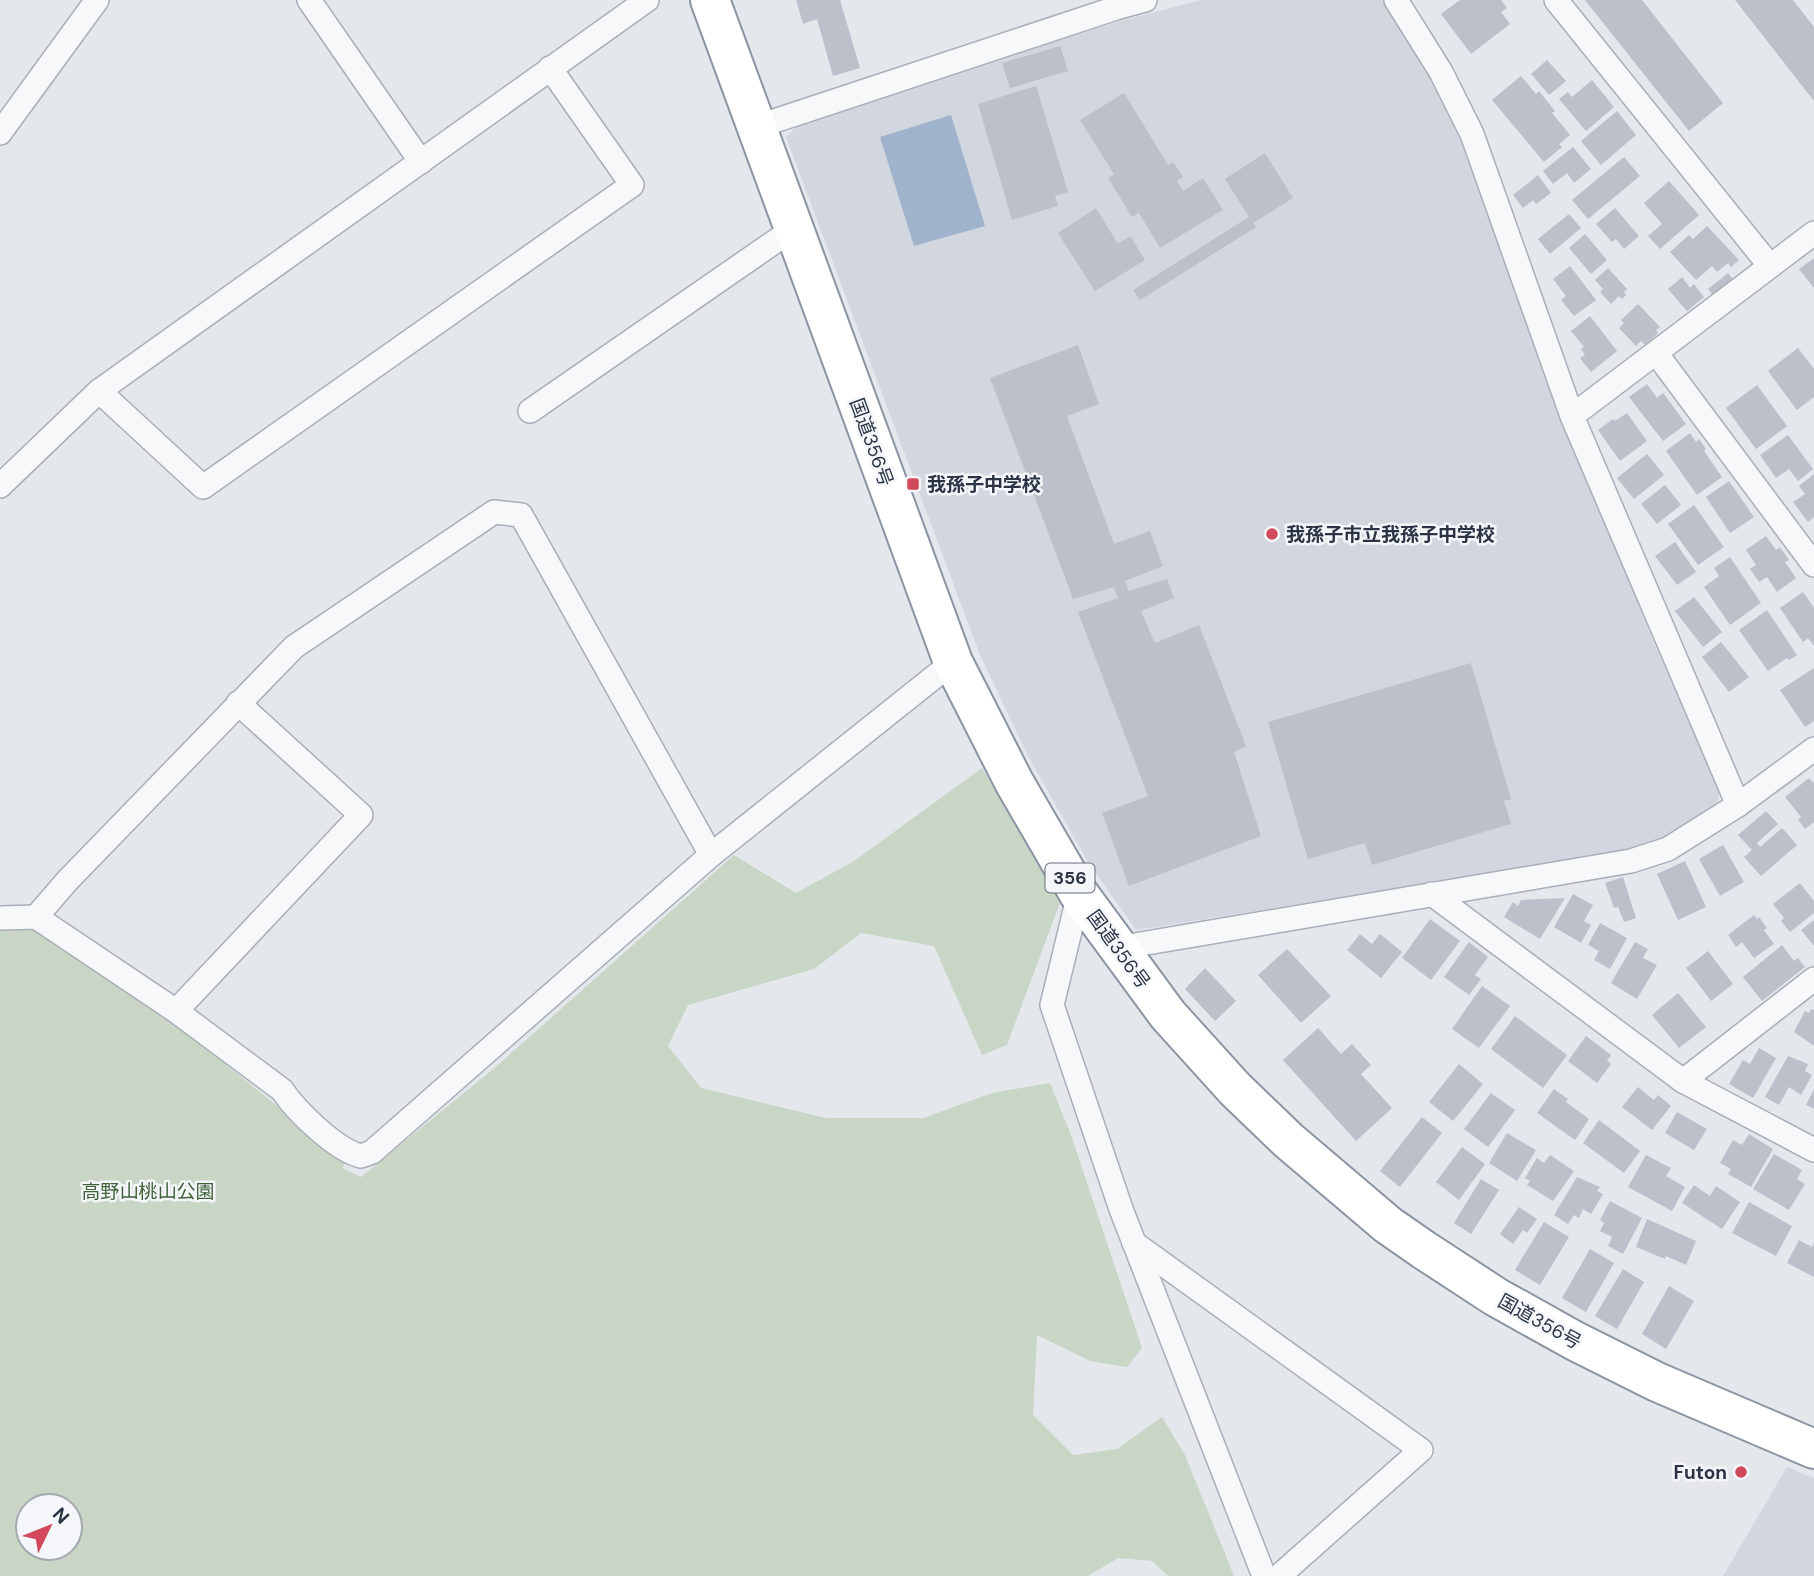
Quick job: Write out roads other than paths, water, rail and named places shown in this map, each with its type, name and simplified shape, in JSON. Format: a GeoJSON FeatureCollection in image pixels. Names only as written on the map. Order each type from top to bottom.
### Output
{"type":"FeatureCollection","features":[{"type":"Feature","properties":{"kind":"highway","name":"国道356号"},"geometry":{"type":"LineString","coordinates":[[710,0],[953,662],[1014,782],[1079,894],[1168,1015],[1235,1089],[1288,1140],[1388,1225],[1496,1297],[1575,1341],[1657,1382],[1814,1449]]}},
{"type":"Feature","properties":{"kind":"street"},"geometry":{"type":"LineString","coordinates":[[0,133],[97,0]]}},
{"type":"Feature","properties":{"kind":"street"},"geometry":{"type":"LineString","coordinates":[[309,0],[421,162]]}},
{"type":"Feature","properties":{"kind":"street"},"geometry":{"type":"LineString","coordinates":[[0,486],[99,391],[647,0]]}},
{"type":"Feature","properties":{"kind":"street"},"geometry":{"type":"LineString","coordinates":[[756,127],[1145,0]]}},
{"type":"Feature","properties":{"kind":"street"},"geometry":{"type":"LineString","coordinates":[[1396,0],[1441,72],[1472,134],[1573,416],[1738,805]]}},
{"type":"Feature","properties":{"kind":"street"},"geometry":{"type":"LineString","coordinates":[[1556,0],[1770,266]]}},
{"type":"Feature","properties":{"kind":"street"},"geometry":{"type":"LineString","coordinates":[[99,391],[204,487],[632,185],[551,68]]}},
{"type":"Feature","properties":{"kind":"street"},"geometry":{"type":"LineString","coordinates":[[530,411],[793,229]]}},
{"type":"Feature","properties":{"kind":"street"},"geometry":{"type":"LineString","coordinates":[[1573,416],[1814,233]]}},
{"type":"Feature","properties":{"kind":"street"},"geometry":{"type":"LineString","coordinates":[[1656,353],[1814,565]]}},
{"type":"Feature","properties":{"kind":"street"},"geometry":{"type":"LineString","coordinates":[[36,917],[67,881],[294,647],[494,512],[521,515],[711,855]]}},
{"type":"Feature","properties":{"kind":"street"},"geometry":{"type":"LineString","coordinates":[[0,918],[36,917],[176,1011],[282,1090],[289,1101],[340,1147],[361,1156],[372,1152],[711,855],[953,662]]}},
{"type":"Feature","properties":{"kind":"street"},"geometry":{"type":"LineString","coordinates":[[176,1011],[361,815],[238,703]]}},
{"type":"Feature","properties":{"kind":"street"},"geometry":{"type":"LineString","coordinates":[[1117,948],[1631,861],[1668,849],[1738,805],[1814,748]]}},
{"type":"Feature","properties":{"kind":"street"},"geometry":{"type":"LineString","coordinates":[[1079,894],[1052,1005],[1134,1243],[1264,1576]]}},
{"type":"Feature","properties":{"kind":"street"},"geometry":{"type":"LineString","coordinates":[[1432,894],[1684,1081],[1814,1150]]}},
{"type":"Feature","properties":{"kind":"street"},"geometry":{"type":"LineString","coordinates":[[1684,1081],[1814,979]]}},
{"type":"Feature","properties":{"kind":"street"},"geometry":{"type":"LineString","coordinates":[[1134,1243],[1421,1450],[1279,1576]]}},
{"type":"Feature","properties":{"kind":"water"},"geometry":{"type":"Polygon","coordinates":[[[951,115],[985,226],[914,246],[880,137],[951,115]]]}},
{"type":"Feature","properties":{"kind":"place","name":"我孫子中学校"},"geometry":{"type":"Point","coordinates":[913,484]}},
{"type":"Feature","properties":{"kind":"place","name":"我孫子市立我孫子中学校"},"geometry":{"type":"Point","coordinates":[1272,534]}},
{"type":"Feature","properties":{"kind":"place","name":"Futon"},"geometry":{"type":"Point","coordinates":[1741,1472]}},
{"type":"Feature","properties":{"kind":"park label","name":"高野山桃山公園"},"geometry":{"type":"Point","coordinates":[148,1191]}}]}
